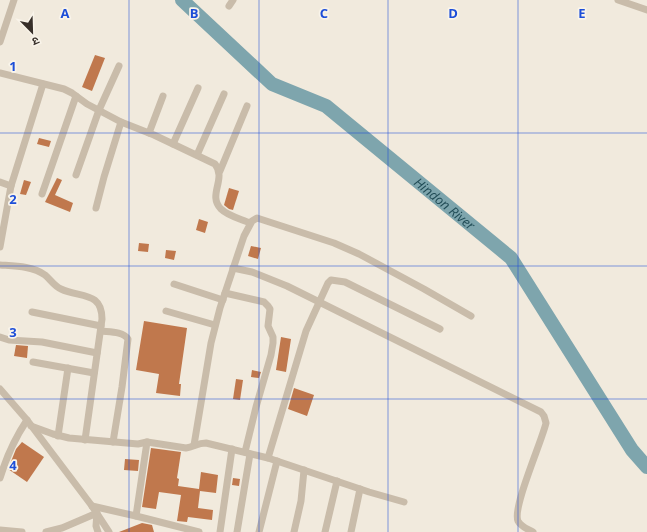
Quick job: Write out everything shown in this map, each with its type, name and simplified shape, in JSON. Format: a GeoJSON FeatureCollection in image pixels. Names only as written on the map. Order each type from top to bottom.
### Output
{"type":"FeatureCollection","features":[{"type":"Feature","properties":{"kind":"street"},"geometry":{"type":"LineString","coordinates":[[0,42],[14,0]]}},
{"type":"Feature","properties":{"kind":"street"},"geometry":{"type":"LineString","coordinates":[[618,0],[647,10]]}},
{"type":"Feature","properties":{"kind":"street"},"geometry":{"type":"LineString","coordinates":[[76,175],[99,110],[119,66]]}},
{"type":"Feature","properties":{"kind":"street"},"geometry":{"type":"LineString","coordinates":[[0,73],[64,89],[122,122],[215,164],[220,171]]}},
{"type":"Feature","properties":{"kind":"street"},"geometry":{"type":"LineString","coordinates":[[0,247],[11,186],[43,84]]}},
{"type":"Feature","properties":{"kind":"street"},"geometry":{"type":"LineString","coordinates":[[173,144],[198,88]]}},
{"type":"Feature","properties":{"kind":"street"},"geometry":{"type":"LineString","coordinates":[[197,155],[224,94]]}},
{"type":"Feature","properties":{"kind":"street"},"geometry":{"type":"LineString","coordinates":[[42,194],[76,96]]}},
{"type":"Feature","properties":{"kind":"street"},"geometry":{"type":"LineString","coordinates":[[148,133],[163,96]]}},
{"type":"Feature","properties":{"kind":"street"},"geometry":{"type":"LineString","coordinates":[[248,106],[220,171],[216,189],[216,197],[220,208],[225,212],[250,223]]}},
{"type":"Feature","properties":{"kind":"street"},"geometry":{"type":"LineString","coordinates":[[96,208],[104,177],[122,122]]}},
{"type":"Feature","properties":{"kind":"street"},"geometry":{"type":"LineString","coordinates":[[0,182],[11,186]]}},
{"type":"Feature","properties":{"kind":"street"},"geometry":{"type":"LineString","coordinates":[[194,444],[210,343],[244,236],[250,223],[257,218],[262,218],[334,242],[387,268],[471,316]]}},
{"type":"Feature","properties":{"kind":"street"},"geometry":{"type":"LineString","coordinates":[[0,265],[33,269],[40,272],[58,287],[96,300],[100,305],[102,312],[101,328],[85,440]]}},
{"type":"Feature","properties":{"kind":"street"},"geometry":{"type":"LineString","coordinates":[[233,268],[252,272],[287,286],[540,412],[544,416],[546,423],[518,509],[517,517],[519,523],[533,532]]}},
{"type":"Feature","properties":{"kind":"street"},"geometry":{"type":"LineString","coordinates":[[268,458],[306,331],[328,283],[331,280],[352,285],[440,329]]}},
{"type":"Feature","properties":{"kind":"street"},"geometry":{"type":"LineString","coordinates":[[174,284],[224,296],[264,302],[270,309],[268,326],[273,338],[273,344],[247,453],[237,532]]}},
{"type":"Feature","properties":{"kind":"street"},"geometry":{"type":"LineString","coordinates":[[166,311],[216,325]]}},
{"type":"Feature","properties":{"kind":"street"},"geometry":{"type":"LineString","coordinates":[[32,312],[101,328],[126,336],[128,339],[113,442]]}},
{"type":"Feature","properties":{"kind":"street"},"geometry":{"type":"LineString","coordinates":[[0,338],[42,342],[97,353]]}},
{"type":"Feature","properties":{"kind":"street"},"geometry":{"type":"LineString","coordinates":[[33,362],[94,373]]}},
{"type":"Feature","properties":{"kind":"street"},"geometry":{"type":"LineString","coordinates":[[58,436],[68,368]]}},
{"type":"Feature","properties":{"kind":"street"},"geometry":{"type":"LineString","coordinates":[[0,389],[29,423],[92,506],[109,532]]}},
{"type":"Feature","properties":{"kind":"street"},"geometry":{"type":"LineString","coordinates":[[29,423],[58,436],[85,440],[138,444],[147,442],[186,448],[191,447],[194,444],[206,443],[268,458],[404,502]]}},
{"type":"Feature","properties":{"kind":"street"},"geometry":{"type":"LineString","coordinates":[[0,478],[19,432],[29,423]]}},
{"type":"Feature","properties":{"kind":"street"},"geometry":{"type":"LineString","coordinates":[[136,516],[147,442]]}},
{"type":"Feature","properties":{"kind":"street"},"geometry":{"type":"LineString","coordinates":[[220,532],[232,449]]}},
{"type":"Feature","properties":{"kind":"street"},"geometry":{"type":"LineString","coordinates":[[259,532],[277,461]]}},
{"type":"Feature","properties":{"kind":"street"},"geometry":{"type":"LineString","coordinates":[[294,532],[301,501],[304,470]]}},
{"type":"Feature","properties":{"kind":"street"},"geometry":{"type":"LineString","coordinates":[[325,532],[337,481]]}},
{"type":"Feature","properties":{"kind":"street"},"geometry":{"type":"LineString","coordinates":[[351,532],[360,489]]}},
{"type":"Feature","properties":{"kind":"street"},"geometry":{"type":"LineString","coordinates":[[92,506],[136,516],[179,529],[199,532]]}},
{"type":"Feature","properties":{"kind":"street"},"geometry":{"type":"LineString","coordinates":[[46,532],[62,528],[97,513]]}},
{"type":"Feature","properties":{"kind":"street"},"geometry":{"type":"LineString","coordinates":[[97,513],[96,526],[98,532]]}},
{"type":"Feature","properties":{"kind":"street"},"geometry":{"type":"LineString","coordinates":[[0,530],[22,532]]}},
{"type":"Feature","properties":{"kind":"building"},"geometry":{"type":"Polygon","coordinates":[[[95,55],[105,58],[92,91],[82,87],[95,55]]]}},
{"type":"Feature","properties":{"kind":"building"},"geometry":{"type":"Polygon","coordinates":[[[39,138],[51,141],[49,147],[37,144],[39,138]]]}},
{"type":"Feature","properties":{"kind":"building"},"geometry":{"type":"Polygon","coordinates":[[[57,178],[62,180],[55,195],[73,203],[70,212],[45,202],[57,178]]]}},
{"type":"Feature","properties":{"kind":"building"},"geometry":{"type":"Polygon","coordinates":[[[24,180],[31,182],[26,195],[20,194],[24,180]]]}},
{"type":"Feature","properties":{"kind":"building"},"geometry":{"type":"Polygon","coordinates":[[[229,188],[239,191],[233,210],[224,205],[229,188]]]}},
{"type":"Feature","properties":{"kind":"building"},"geometry":{"type":"Polygon","coordinates":[[[199,219],[208,222],[205,233],[196,230],[199,219]]]}},
{"type":"Feature","properties":{"kind":"building"},"geometry":{"type":"Polygon","coordinates":[[[139,243],[149,244],[148,252],[138,251],[139,243]]]}},
{"type":"Feature","properties":{"kind":"building"},"geometry":{"type":"Polygon","coordinates":[[[251,246],[261,248],[258,259],[248,256],[251,246]]]}},
{"type":"Feature","properties":{"kind":"building"},"geometry":{"type":"Polygon","coordinates":[[[166,250],[176,251],[174,260],[165,258],[166,250]]]}},
{"type":"Feature","properties":{"kind":"building"},"geometry":{"type":"Polygon","coordinates":[[[144,321],[187,328],[179,384],[181,384],[180,396],[156,393],[159,374],[136,370],[144,321]]]}},
{"type":"Feature","properties":{"kind":"building"},"geometry":{"type":"Polygon","coordinates":[[[281,337],[291,339],[286,372],[276,370],[281,337]]]}},
{"type":"Feature","properties":{"kind":"building"},"geometry":{"type":"Polygon","coordinates":[[[16,345],[28,346],[27,358],[14,356],[16,345]]]}},
{"type":"Feature","properties":{"kind":"building"},"geometry":{"type":"Polygon","coordinates":[[[252,370],[261,372],[259,378],[251,377],[252,370]]]}},
{"type":"Feature","properties":{"kind":"building"},"geometry":{"type":"Polygon","coordinates":[[[236,379],[243,380],[240,400],[233,399],[236,379]]]}},
{"type":"Feature","properties":{"kind":"building"},"geometry":{"type":"Polygon","coordinates":[[[294,388],[314,395],[307,416],[288,409],[294,388]]]}},
{"type":"Feature","properties":{"kind":"building"},"geometry":{"type":"Polygon","coordinates":[[[22,442],[44,457],[27,482],[8,469],[16,449],[22,442]]]}},
{"type":"Feature","properties":{"kind":"building"},"geometry":{"type":"Polygon","coordinates":[[[151,448],[181,452],[177,478],[179,479],[178,486],[199,489],[201,472],[218,475],[216,493],[200,491],[198,508],[213,510],[212,520],[188,517],[187,522],[177,521],[181,495],[159,492],[156,509],[142,507],[151,448]]]}},
{"type":"Feature","properties":{"kind":"building"},"geometry":{"type":"Polygon","coordinates":[[[125,459],[139,460],[138,471],[124,470],[125,459]]]}},
{"type":"Feature","properties":{"kind":"building"},"geometry":{"type":"Polygon","coordinates":[[[233,478],[240,479],[239,486],[232,485],[233,478]]]}},
{"type":"Feature","properties":{"kind":"building"},"geometry":{"type":"Polygon","coordinates":[[[142,523],[152,525],[154,532],[119,532],[142,523]]]}},
{"type":"Feature","properties":{"kind":"waterway","name":"Hindon River"},"geometry":{"type":"LineString","coordinates":[[182,0],[272,84],[326,106],[511,258],[632,450],[647,467]]}}]}
